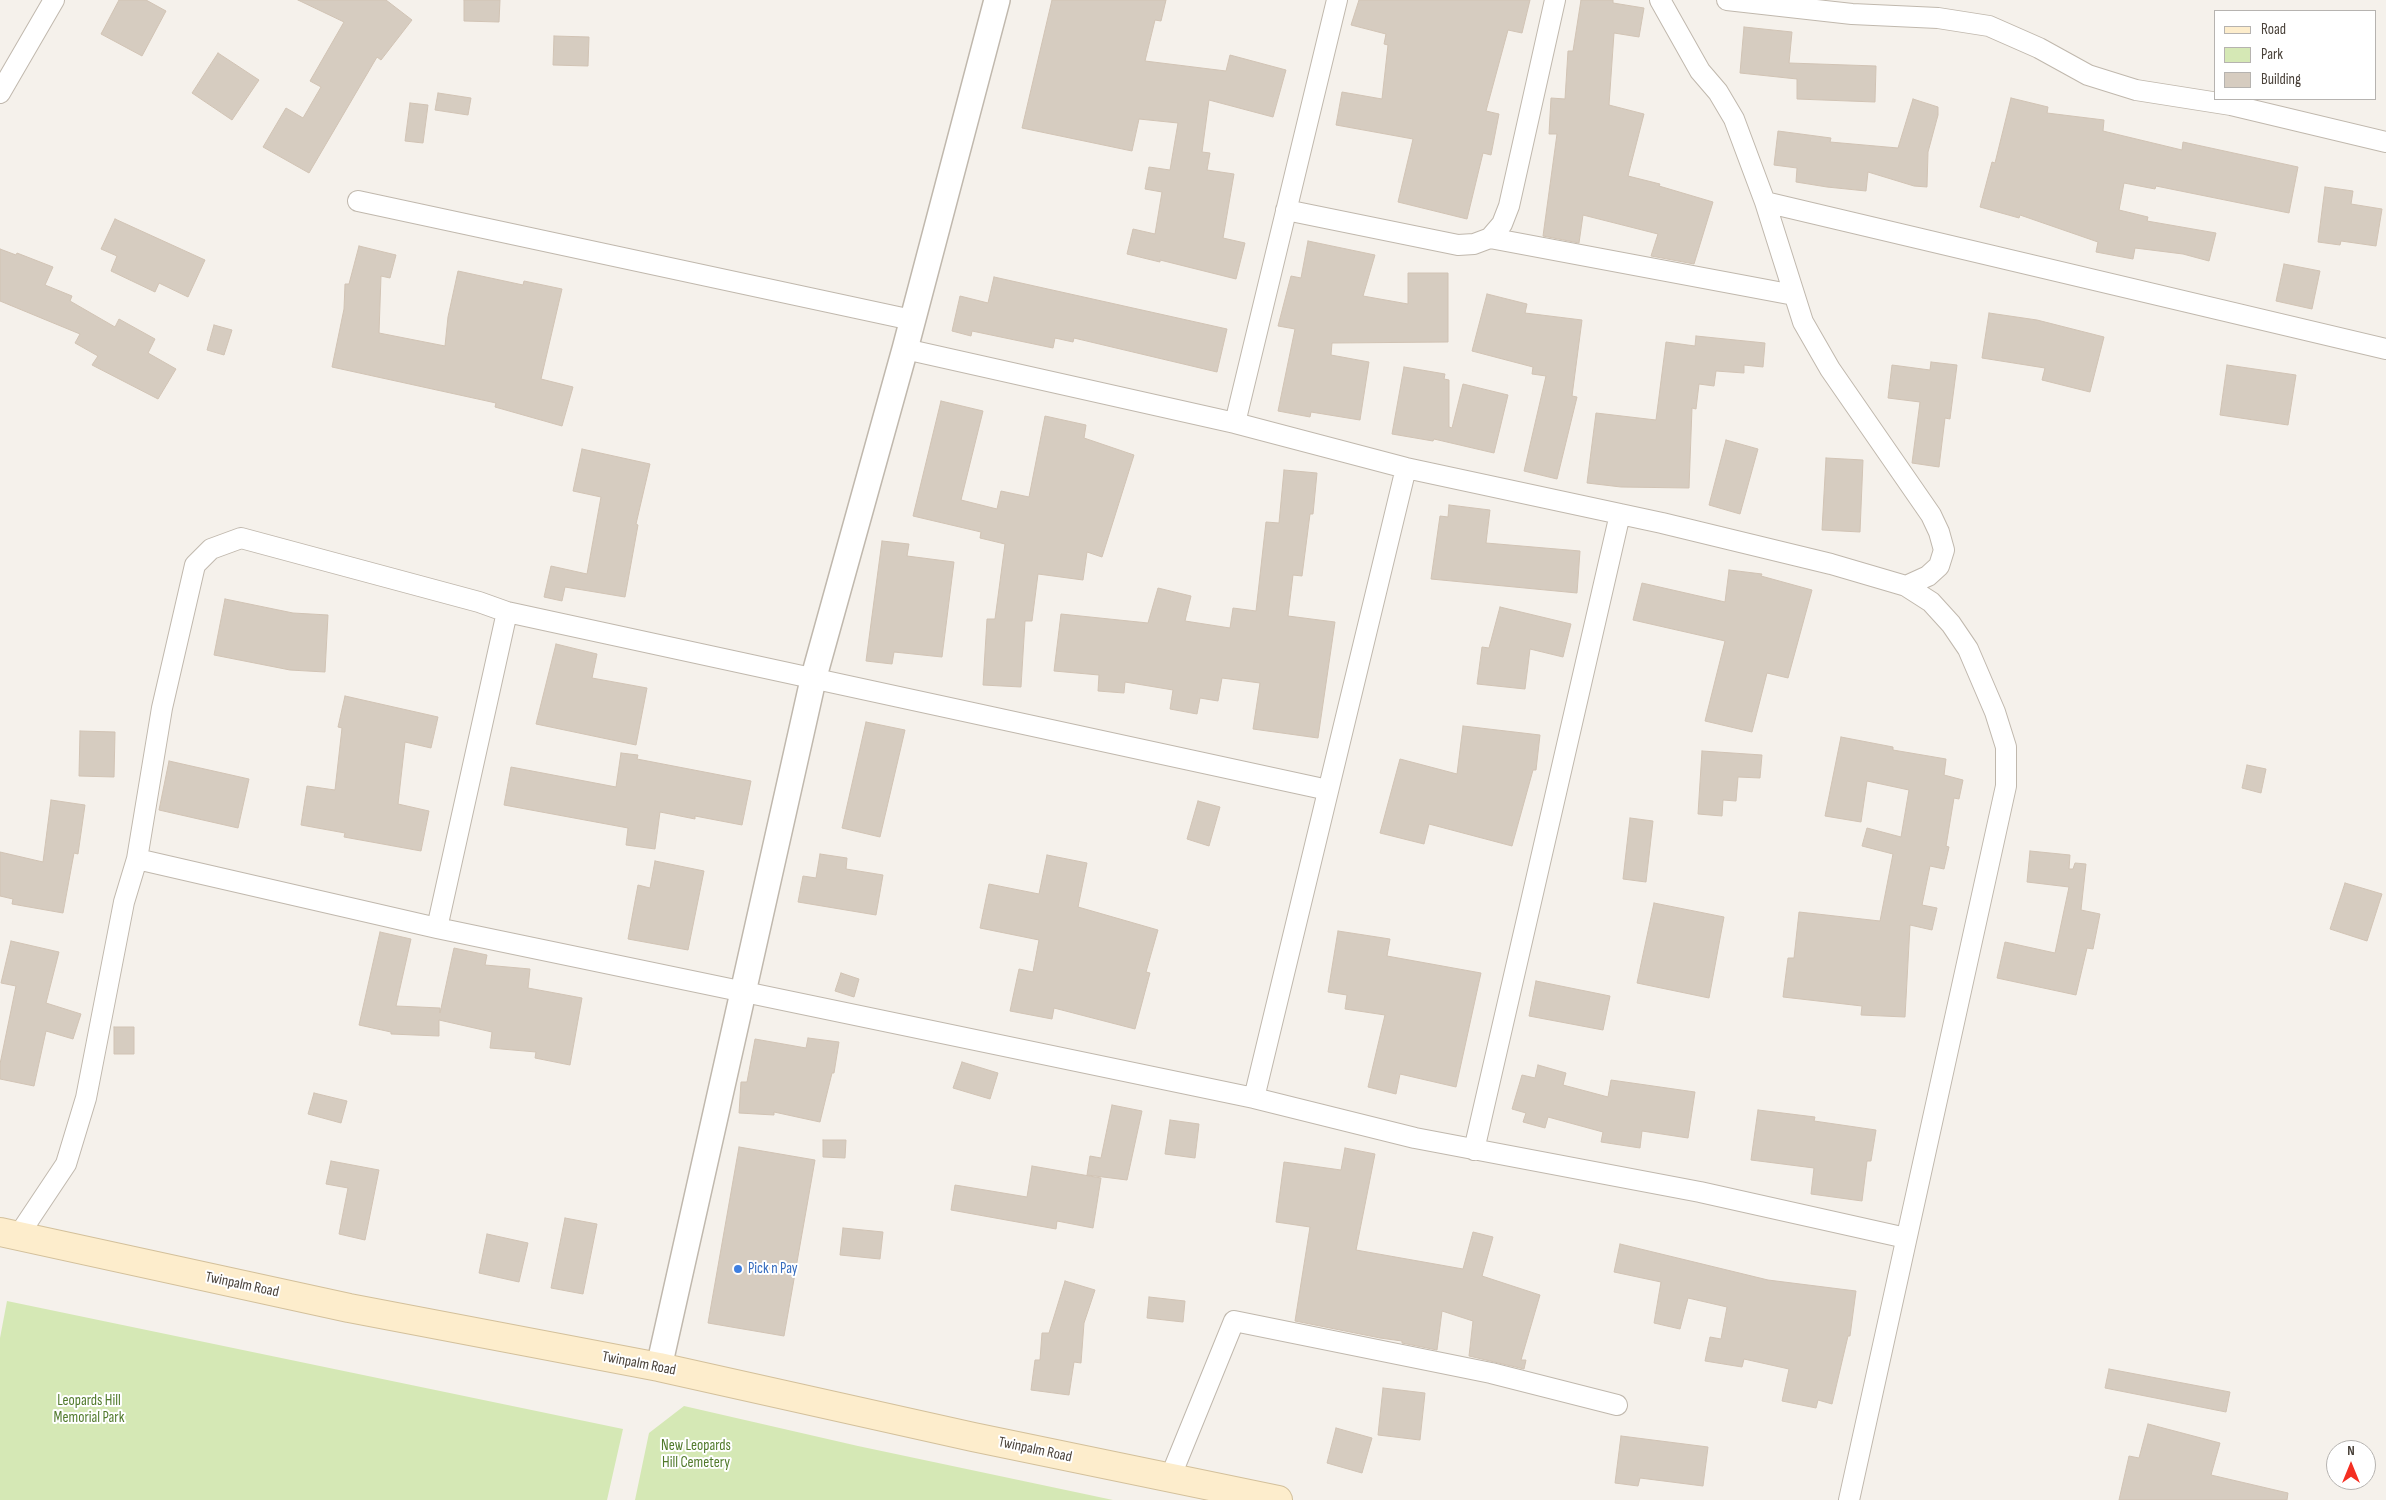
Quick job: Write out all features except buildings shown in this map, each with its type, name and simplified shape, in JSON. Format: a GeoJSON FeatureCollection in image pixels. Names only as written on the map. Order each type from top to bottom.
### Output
{"type":"FeatureCollection","features":[{"type":"Feature","properties":{"kind":"main road","name":"Twinpalm Road"},"geometry":{"type":"LineString","coordinates":[[9,1234],[349,1308],[659,1367],[1278,1500]]}},
{"type":"Feature","properties":{"kind":"street"},"geometry":{"type":"LineString","coordinates":[[0,94],[54,0]]}},
{"type":"Feature","properties":{"kind":"street"},"geometry":{"type":"LineString","coordinates":[[659,1367],[813,680],[905,349],[997,0]]}},
{"type":"Feature","properties":{"kind":"street"},"geometry":{"type":"LineString","coordinates":[[1235,424],[1337,0]]}},
{"type":"Feature","properties":{"kind":"street"},"geometry":{"type":"LineString","coordinates":[[1286,210],[1458,245],[1474,244],[1490,238],[1502,224],[1509,206],[1555,0]]}},
{"type":"Feature","properties":{"kind":"street"},"geometry":{"type":"LineString","coordinates":[[1660,0],[1700,71],[1718,92],[1734,119],[1765,202],[1803,322],[1830,370],[1931,514],[1939,532],[1944,550],[1939,566],[1928,576],[1906,586]]}},
{"type":"Feature","properties":{"kind":"street"},"geometry":{"type":"LineString","coordinates":[[1727,0],[1852,14],[1938,18],[1989,26],[2038,48],[2088,76],[2136,90],[2231,105],[2386,142]]}},
{"type":"Feature","properties":{"kind":"street"},"geometry":{"type":"LineString","coordinates":[[358,202],[912,320]]}},
{"type":"Feature","properties":{"kind":"street"},"geometry":{"type":"LineString","coordinates":[[1765,202],[2386,349]]}},
{"type":"Feature","properties":{"kind":"street"},"geometry":{"type":"LineString","coordinates":[[1490,238],[1794,295]]}},
{"type":"Feature","properties":{"kind":"street"},"geometry":{"type":"LineString","coordinates":[[905,349],[1235,424],[1406,468],[1620,514],[1832,564],[1906,586],[1931,602],[1951,624],[1968,649],[1998,720],[2006,747],[2006,776],[2000,820],[1849,1500]]}},
{"type":"Feature","properties":{"kind":"street"},"geometry":{"type":"LineString","coordinates":[[1254,1098],[1406,468]]}},
{"type":"Feature","properties":{"kind":"street"},"geometry":{"type":"LineString","coordinates":[[1474,1150],[1620,514]]}},
{"type":"Feature","properties":{"kind":"street"},"geometry":{"type":"LineString","coordinates":[[9,1234],[66,1164],[86,1098],[124,902],[137,859],[162,708],[196,565],[210,549],[241,538],[507,612],[813,680],[1328,790]]}},
{"type":"Feature","properties":{"kind":"street"},"geometry":{"type":"LineString","coordinates":[[437,928],[507,612]]}},
{"type":"Feature","properties":{"kind":"street"},"geometry":{"type":"LineString","coordinates":[[137,859],[437,928],[1254,1098],[1415,1138],[1700,1192],[1906,1238]]}},
{"type":"Feature","properties":{"kind":"street"},"geometry":{"type":"LineString","coordinates":[[1170,1478],[1234,1320],[1491,1374],[1618,1404]]}},
{"type":"Feature","properties":{"kind":"green space","name":"Leopards Hill Memorial Park"},"geometry":{"type":"Polygon","coordinates":[[[7,1301],[623,1429],[607,1500],[0,1500],[0,1338],[7,1301]]]}},
{"type":"Feature","properties":{"kind":"green space","name":"New Leopards Hill Cemetery"},"geometry":{"type":"Polygon","coordinates":[[[684,1406],[858,1446],[1113,1500],[635,1500],[649,1433],[684,1406]]]}},
{"type":"Feature","properties":{"kind":"place","name":"Pick n Pay"},"geometry":{"type":"Point","coordinates":[738,1269]}}]}
